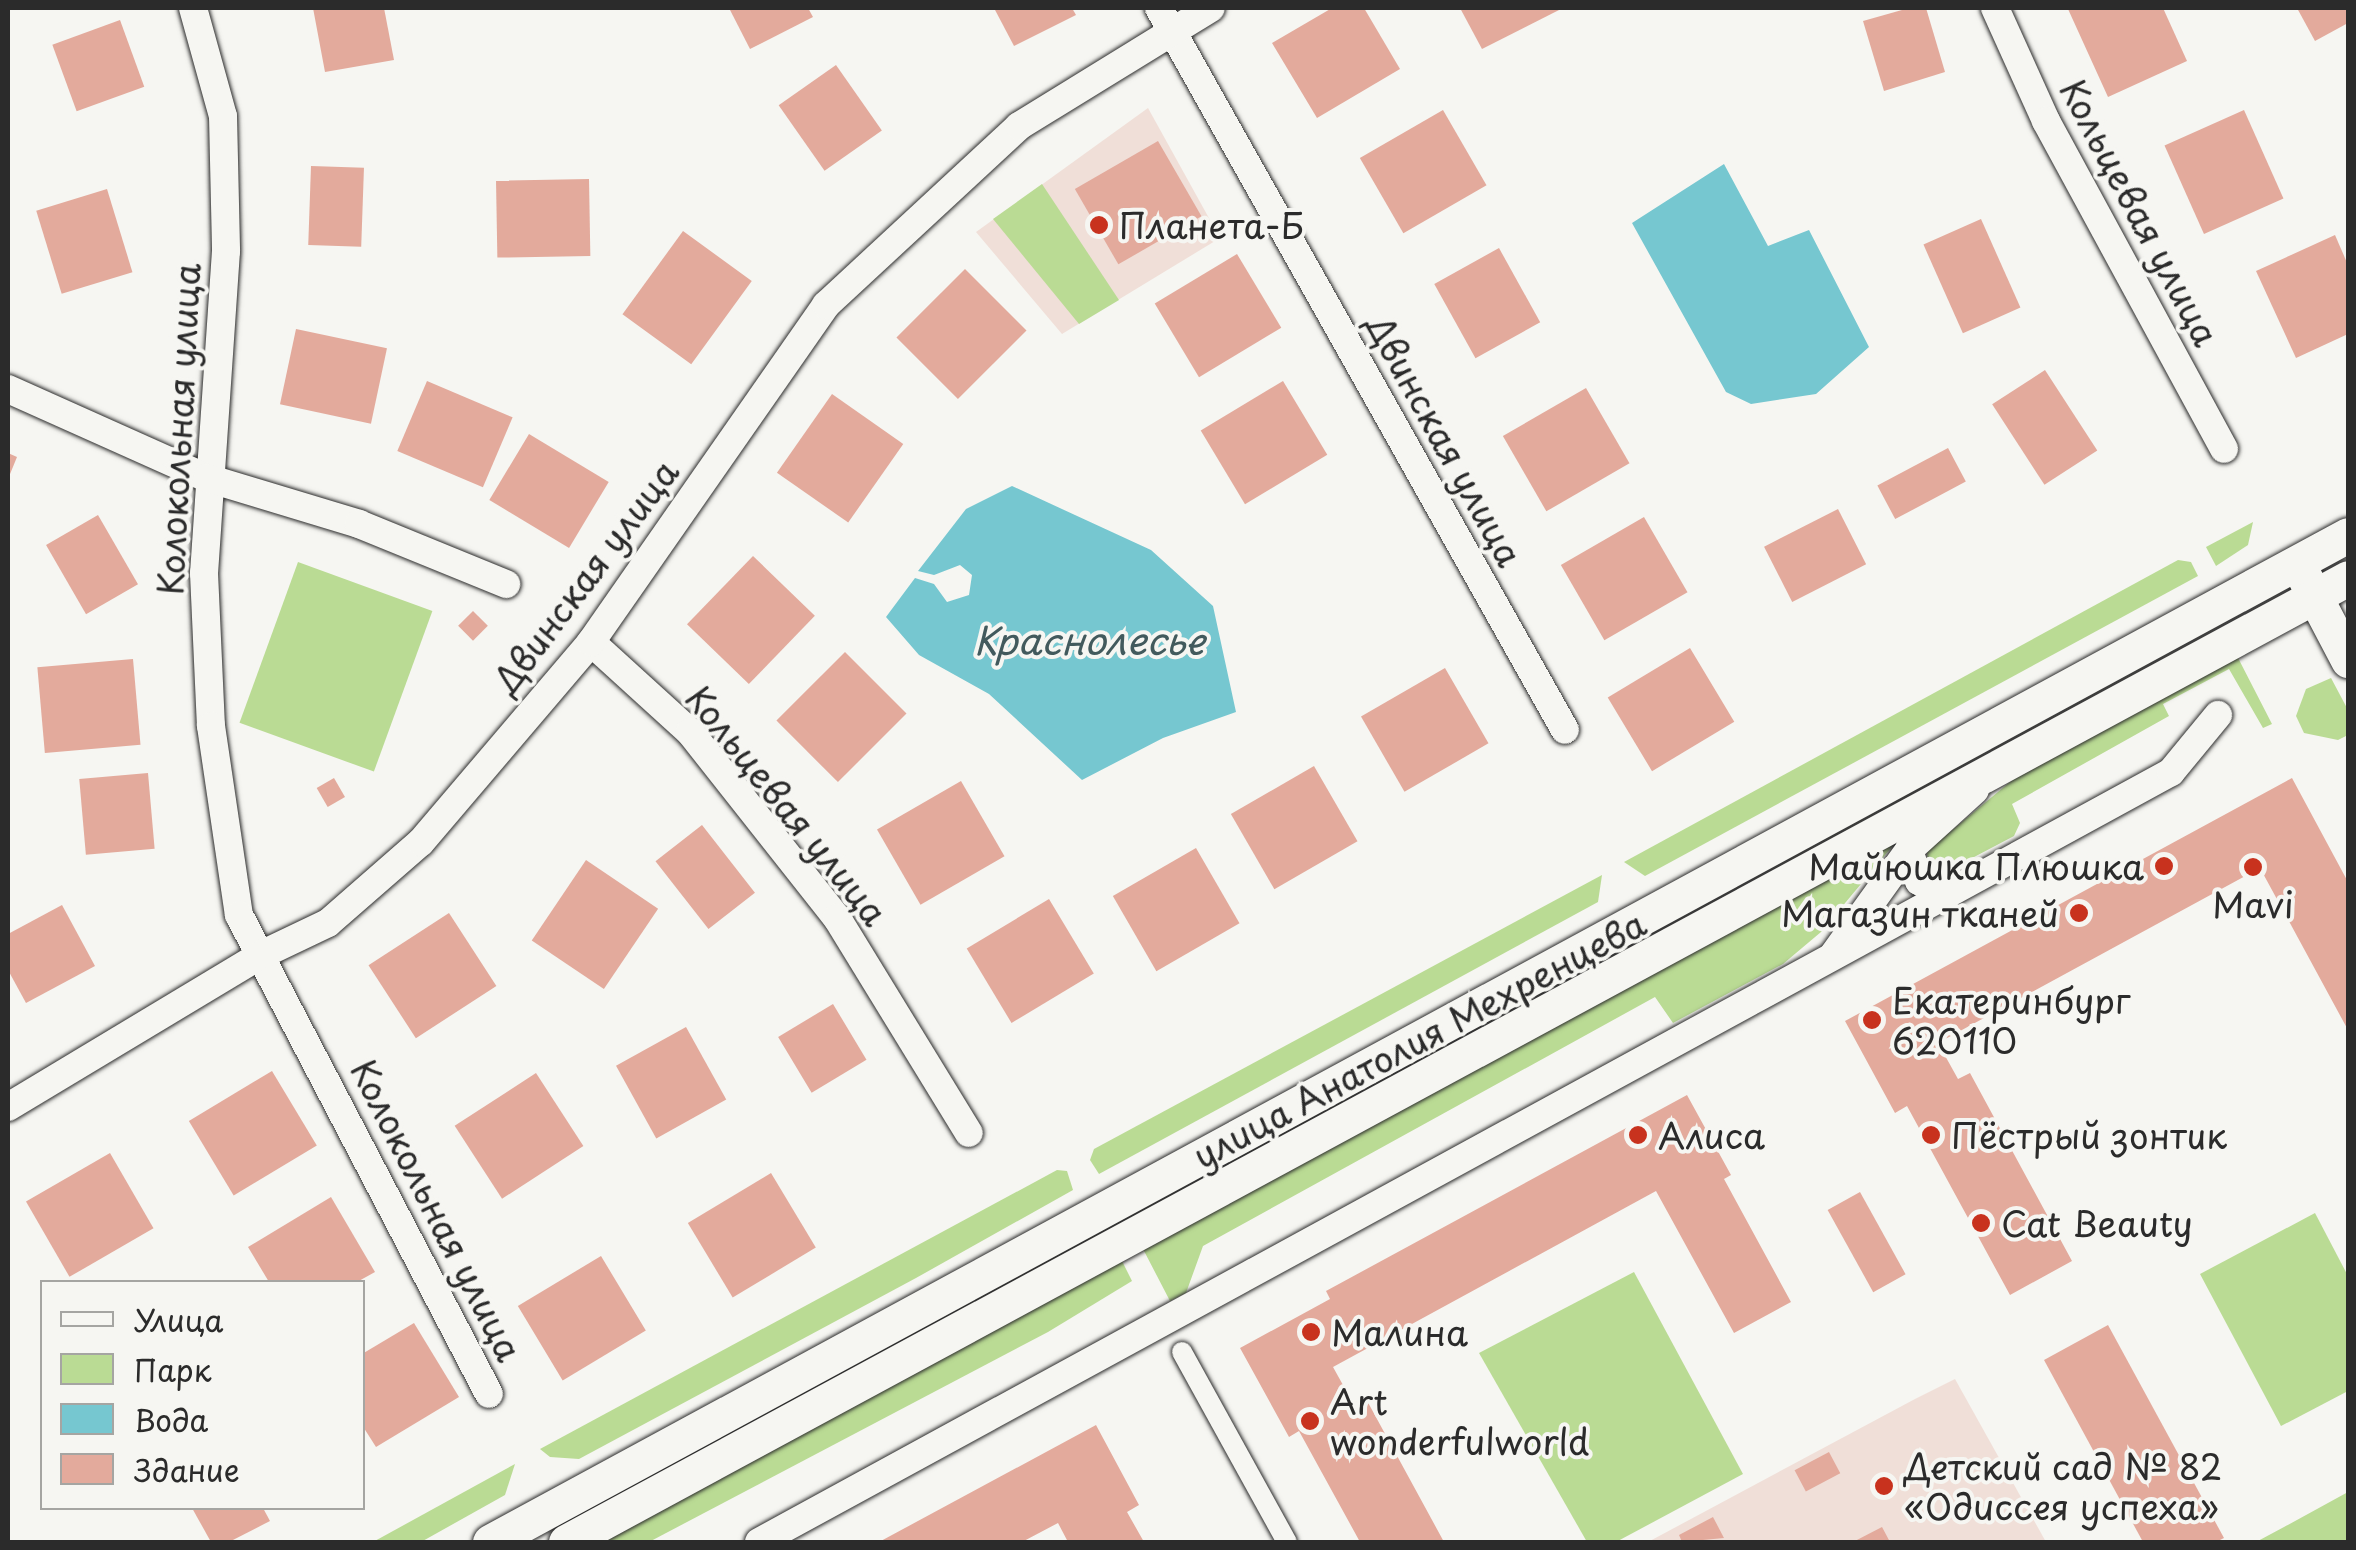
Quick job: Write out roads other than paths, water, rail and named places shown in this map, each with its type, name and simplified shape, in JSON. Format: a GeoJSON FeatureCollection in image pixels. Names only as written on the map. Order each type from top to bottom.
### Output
{"type":"FeatureCollection","features":[{"type":"Feature","properties":{"kind":"street","name":"Колокольная улица"},"geometry":{"type":"LineString","coordinates":[[193,8],[222,116],[226,251],[206,478],[210,726],[239,915],[263,954],[489,1394]]}},
{"type":"Feature","properties":{"kind":"street","name":"Двинская улица"},"geometry":{"type":"LineString","coordinates":[[8,1107],[263,954],[328,924],[421,842],[591,642],[826,305],[1019,126],[1165,19],[1211,8]]}},
{"type":"Feature","properties":{"kind":"street","name":"Кольцевая улица"},"geometry":{"type":"LineString","coordinates":[[1995,8],[2046,120],[2224,448]]}},
{"type":"Feature","properties":{"kind":"street","name":"Двинская улица"},"geometry":{"type":"LineString","coordinates":[[1165,19],[1565,730]]}},
{"type":"Feature","properties":{"kind":"street"},"geometry":{"type":"LineString","coordinates":[[8,390],[206,478],[359,524],[506,584]]}},
{"type":"Feature","properties":{"kind":"street","name":"улица Анатолия Мехренцева"},"geometry":{"type":"LineString","coordinates":[[490,1542],[2347,540]]}},
{"type":"Feature","properties":{"kind":"street"},"geometry":{"type":"LineString","coordinates":[[2298,564],[2348,660]]}},
{"type":"Feature","properties":{"kind":"street","name":"улица Анатолия Мехренцева"},"geometry":{"type":"LineString","coordinates":[[566,1542],[2348,578]]}},
{"type":"Feature","properties":{"kind":"street","name":"Кольцевая улица"},"geometry":{"type":"LineString","coordinates":[[591,642],[690,732],[837,918],[969,1133]]}},
{"type":"Feature","properties":{"kind":"street","name":"улица Анатолия Мехренцева"},"geometry":{"type":"LineString","coordinates":[[759,1542],[1828,964],[2172,772],[2218,716]]}},
{"type":"Feature","properties":{"kind":"street","name":"улица Анатолия Мехренцева"},"geometry":{"type":"LineString","coordinates":[[1828,964],[1910,850],[1996,770]]}},
{"type":"Feature","properties":{"kind":"street"},"geometry":{"type":"LineString","coordinates":[[1910,850],[1919,881],[1946,897]]}},
{"type":"Feature","properties":{"kind":"street"},"geometry":{"type":"LineString","coordinates":[[1182,1352],[1287,1542]]}},
{"type":"Feature","properties":{"kind":"water"},"geometry":{"type":"Polygon","coordinates":[[[1724,164],[1768,246],[1809,230],[1869,347],[1816,394],[1751,404],[1726,392],[1632,223],[1724,164]]]}},
{"type":"Feature","properties":{"kind":"water","name":"Краснолесье"},"geometry":{"type":"Polygon","coordinates":[[[1012,486],[1151,550],[1213,606],[1236,712],[1163,738],[1082,780],[989,694],[919,655],[886,617],[915,578],[934,584],[947,602],[969,595],[972,575],[960,565],[934,575],[918,571],[966,509],[1012,486]]]}},
{"type":"Feature","properties":{"kind":"place","name":"Планета-Б"},"geometry":{"type":"Point","coordinates":[1099,225]}},
{"type":"Feature","properties":{"kind":"place","name":"Майюшка Плюшка"},"geometry":{"type":"Point","coordinates":[2164,866]}},
{"type":"Feature","properties":{"kind":"place","name":"Mavi"},"geometry":{"type":"Point","coordinates":[2253,867]}},
{"type":"Feature","properties":{"kind":"place","name":"Магазин тканей"},"geometry":{"type":"Point","coordinates":[2079,913]}},
{"type":"Feature","properties":{"kind":"place","name":"Екатеринбург 620110"},"geometry":{"type":"Point","coordinates":[1872,1020]}},
{"type":"Feature","properties":{"kind":"place","name":"Алиса"},"geometry":{"type":"Point","coordinates":[1638,1135]}},
{"type":"Feature","properties":{"kind":"place","name":"Пёстрый зонтик"},"geometry":{"type":"Point","coordinates":[1931,1135]}},
{"type":"Feature","properties":{"kind":"place","name":"Cat Beauty"},"geometry":{"type":"Point","coordinates":[1981,1223]}},
{"type":"Feature","properties":{"kind":"place","name":"Малина"},"geometry":{"type":"Point","coordinates":[1311,1332]}},
{"type":"Feature","properties":{"kind":"place","name":"Art wonderfulworld"},"geometry":{"type":"Point","coordinates":[1310,1421]}},
{"type":"Feature","properties":{"kind":"place","name":"Детский сад № 82 «Одиссея успеха»"},"geometry":{"type":"Point","coordinates":[1884,1486]}}]}
